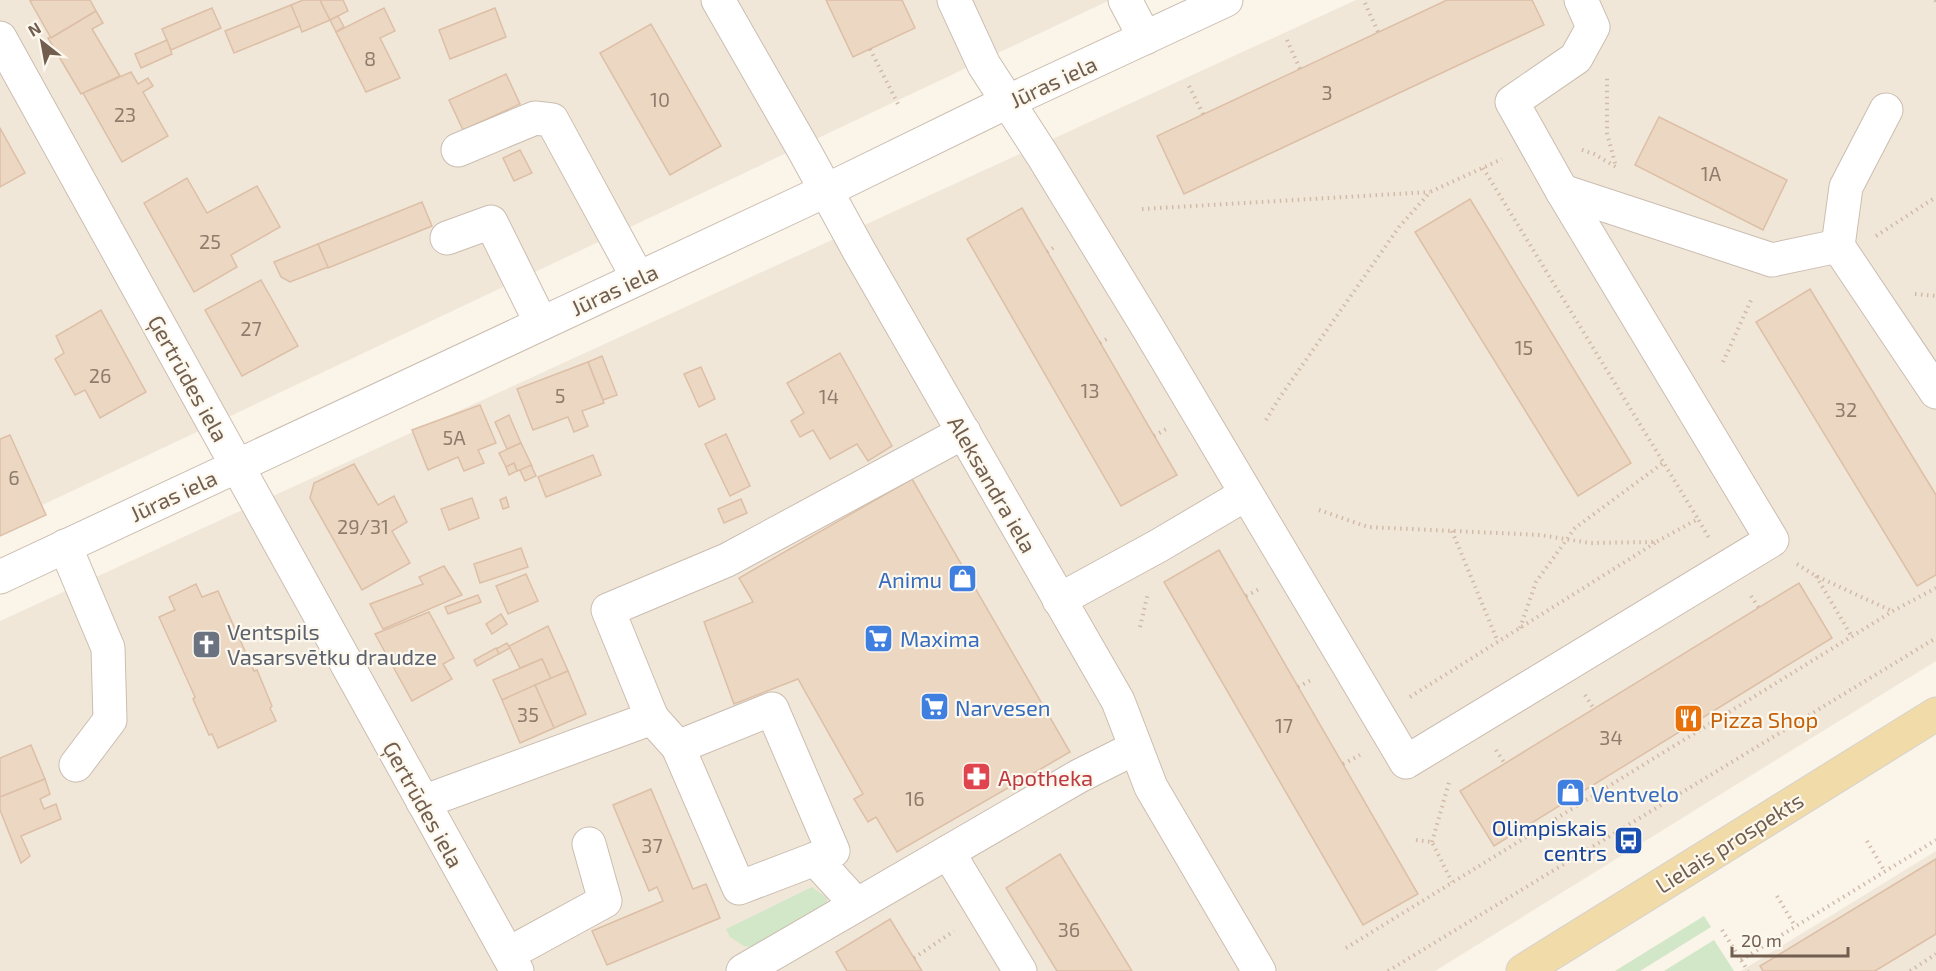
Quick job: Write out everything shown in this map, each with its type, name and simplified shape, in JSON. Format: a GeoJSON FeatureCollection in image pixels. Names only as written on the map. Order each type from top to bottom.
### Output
{"type":"FeatureCollection","features":[{"type":"Feature","properties":{"kind":"main road","name":"Lielais prospekts"},"geometry":{"type":"LineString","coordinates":[[1522,971],[1936,714]]}},
{"type":"Feature","properties":{"kind":"street","name":"Aleksandra iela"},"geometry":{"type":"LineString","coordinates":[[718,0],[1118,701],[1151,787],[1259,971]]}},
{"type":"Feature","properties":{"kind":"street"},"geometry":{"type":"LineString","coordinates":[[954,0],[984,65],[1043,156],[1142,318],[1406,762],[1772,540],[1562,191],[1512,102],[1576,58],[1593,27],[1581,0]]}},
{"type":"Feature","properties":{"kind":"street"},"geometry":{"type":"LineString","coordinates":[[1125,0],[1145,38]]}},
{"type":"Feature","properties":{"kind":"street","name":"Jūras iela"},"geometry":{"type":"LineString","coordinates":[[0,577],[825,191],[1226,0]]}},
{"type":"Feature","properties":{"kind":"street","name":"Ģertrūdes iela"},"geometry":{"type":"LineString","coordinates":[[0,38],[512,963]]}},
{"type":"Feature","properties":{"kind":"street"},"geometry":{"type":"LineString","coordinates":[[1886,110],[1846,187],[1842,251],[1936,392]]}},
{"type":"Feature","properties":{"kind":"street"},"geometry":{"type":"LineString","coordinates":[[458,150],[535,118],[552,120],[638,278]]}},
{"type":"Feature","properties":{"kind":"street"},"geometry":{"type":"LineString","coordinates":[[1562,191],[1772,260],[1842,251]]}},
{"type":"Feature","properties":{"kind":"street"},"geometry":{"type":"LineString","coordinates":[[447,238],[491,222],[541,323]]}},
{"type":"Feature","properties":{"kind":"street"},"geometry":{"type":"LineString","coordinates":[[678,747],[772,709],[833,851],[739,888],[678,747],[652,718],[608,610],[727,560],[964,432]]}},
{"type":"Feature","properties":{"kind":"street"},"geometry":{"type":"LineString","coordinates":[[1059,600],[1158,546],[1246,494]]}},
{"type":"Feature","properties":{"kind":"street"},"geometry":{"type":"LineString","coordinates":[[65,546],[108,648],[110,720],[76,765]]}},
{"type":"Feature","properties":{"kind":"street"},"geometry":{"type":"LineString","coordinates":[[423,802],[652,718]]}},
{"type":"Feature","properties":{"kind":"street"},"geometry":{"type":"LineString","coordinates":[[743,971],[1079,776],[1135,748]]}},
{"type":"Feature","properties":{"kind":"street"},"geometry":{"type":"LineString","coordinates":[[512,963],[605,901],[589,844]]}},
{"type":"Feature","properties":{"kind":"street"},"geometry":{"type":"LineString","coordinates":[[948,852],[1020,971]]}},
{"type":"Feature","properties":{"kind":"street"},"geometry":{"type":"LineString","coordinates":[[815,859],[856,904]]}},
{"type":"Feature","properties":{"kind":"path"},"geometry":{"type":"LineString","coordinates":[[1365,3],[1378,32]]}},
{"type":"Feature","properties":{"kind":"path"},"geometry":{"type":"LineString","coordinates":[[1287,40],[1300,69]]}},
{"type":"Feature","properties":{"kind":"path"},"geometry":{"type":"LineString","coordinates":[[870,49],[899,106]]}},
{"type":"Feature","properties":{"kind":"path"},"geometry":{"type":"LineString","coordinates":[[1594,154],[1616,167],[1607,133],[1606,82],[1609,72]]}},
{"type":"Feature","properties":{"kind":"path"},"geometry":{"type":"LineString","coordinates":[[1189,86],[1203,114]]}},
{"type":"Feature","properties":{"kind":"path"},"geometry":{"type":"LineString","coordinates":[[1142,209],[1431,192],[1511,155]]}},
{"type":"Feature","properties":{"kind":"path"},"geometry":{"type":"LineString","coordinates":[[1483,168],[1711,542]]}},
{"type":"Feature","properties":{"kind":"path"},"geometry":{"type":"LineString","coordinates":[[1266,420],[1399,227],[1431,192]]}},
{"type":"Feature","properties":{"kind":"path"},"geometry":{"type":"LineString","coordinates":[[1842,251],[1936,197]]}},
{"type":"Feature","properties":{"kind":"path"},"geometry":{"type":"LineString","coordinates":[[1723,362],[1752,298]]}},
{"type":"Feature","properties":{"kind":"path"},"geometry":{"type":"LineString","coordinates":[[1520,629],[1536,582],[1575,528],[1663,463]]}},
{"type":"Feature","properties":{"kind":"path"},"geometry":{"type":"LineString","coordinates":[[1319,510],[1368,527],[1540,535],[1590,543],[1656,542]]}},
{"type":"Feature","properties":{"kind":"path"},"geometry":{"type":"LineString","coordinates":[[1404,701],[1656,542],[1698,519]]}},
{"type":"Feature","properties":{"kind":"path"},"geometry":{"type":"LineString","coordinates":[[1452,531],[1498,642]]}},
{"type":"Feature","properties":{"kind":"path"},"geometry":{"type":"LineString","coordinates":[[1790,560],[1816,576],[1893,611]]}},
{"type":"Feature","properties":{"kind":"path"},"geometry":{"type":"LineString","coordinates":[[1816,576],[1852,637]]}},
{"type":"Feature","properties":{"kind":"path"},"geometry":{"type":"LineString","coordinates":[[1346,948],[1893,611],[1936,588]]}},
{"type":"Feature","properties":{"kind":"path"},"geometry":{"type":"LineString","coordinates":[[1388,971],[1936,638]]}},
{"type":"Feature","properties":{"kind":"path"},"geometry":{"type":"LineString","coordinates":[[1299,687],[1322,674]]}},
{"type":"Feature","properties":{"kind":"path"},"geometry":{"type":"LineString","coordinates":[[1581,689],[1594,709]]}},
{"type":"Feature","properties":{"kind":"path"},"geometry":{"type":"LineString","coordinates":[[1492,744],[1504,764]]}},
{"type":"Feature","properties":{"kind":"path"},"geometry":{"type":"LineString","coordinates":[[1343,764],[1366,751]]}},
{"type":"Feature","properties":{"kind":"path"},"geometry":{"type":"LineString","coordinates":[[1451,770],[1432,842],[1452,882]]}},
{"type":"Feature","properties":{"kind":"path"},"geometry":{"type":"LineString","coordinates":[[1416,840],[1432,842]]}},
{"type":"Feature","properties":{"kind":"path"},"geometry":{"type":"LineString","coordinates":[[1741,960],[1936,840]]}},
{"type":"Feature","properties":{"kind":"path"},"geometry":{"type":"LineString","coordinates":[[1867,841],[1885,872]]}},
{"type":"Feature","properties":{"kind":"path"},"geometry":{"type":"LineString","coordinates":[[1777,896],[1796,926]]}},
{"type":"Feature","properties":{"kind":"path"},"geometry":{"type":"LineString","coordinates":[[914,958],[984,911]]}},
{"type":"Feature","properties":{"kind":"path"},"geometry":{"type":"LineString","coordinates":[[1722,930],[1748,971]]}},
{"type":"Feature","properties":{"kind":"path"},"geometry":{"type":"LineString","coordinates":[[1910,971],[1936,954]]}},
{"type":"Feature","properties":{"kind":"shaded area"},"geometry":{"type":"Polygon","coordinates":[[[0,0],[1110,0],[0,525],[0,0]]]}},
{"type":"Feature","properties":{"kind":"shaded area"},"geometry":{"type":"Polygon","coordinates":[[[1356,0],[1936,0],[1936,661],[1435,971],[0,971],[0,621],[1356,0]]]}},
{"type":"Feature","properties":{"kind":"shaded area"},"geometry":{"type":"Polygon","coordinates":[[[1936,851],[1936,971],[1741,971],[1936,851]]]}},
{"type":"Feature","properties":{"kind":"green space"},"geometry":{"type":"Polygon","coordinates":[[[812,887],[827,898],[828,912],[761,948],[744,946],[730,937],[726,929],[812,887]]]}},
{"type":"Feature","properties":{"kind":"green space"},"geometry":{"type":"Polygon","coordinates":[[[1704,916],[1711,927],[1640,971],[1615,971],[1704,916]]]}},
{"type":"Feature","properties":{"kind":"green space"},"geometry":{"type":"Polygon","coordinates":[[[1714,940],[1734,971],[1664,971],[1714,940]]]}},
{"type":"Feature","properties":{"kind":"building"},"geometry":{"type":"Polygon","coordinates":[[[90,0],[96,11],[51,38],[30,1],[90,0]]]}},
{"type":"Feature","properties":{"kind":"building"},"geometry":{"type":"Polygon","coordinates":[[[303,0],[320,0],[330,20],[302,32],[291,5],[303,0]]]}},
{"type":"Feature","properties":{"kind":"building"},"geometry":{"type":"Polygon","coordinates":[[[320,0],[343,0],[348,11],[330,20],[320,0]]]}},
{"type":"Feature","properties":{"kind":"building"},"geometry":{"type":"Polygon","coordinates":[[[826,0],[902,0],[915,28],[853,57],[826,0]]]}},
{"type":"Feature","properties":{"kind":"building"},"geometry":{"type":"Polygon","coordinates":[[[1447,0],[1532,0],[1544,25],[1184,194],[1157,136],[1447,0]]]}},
{"type":"Feature","properties":{"kind":"building"},"geometry":{"type":"Polygon","coordinates":[[[291,5],[300,26],[234,53],[225,31],[291,5]]]}},
{"type":"Feature","properties":{"kind":"building"},"geometry":{"type":"Polygon","coordinates":[[[212,8],[221,28],[171,50],[162,29],[212,8]]]}},
{"type":"Feature","properties":{"kind":"building"},"geometry":{"type":"Polygon","coordinates":[[[384,8],[395,31],[380,38],[400,78],[366,92],[336,32],[384,8]]]}},
{"type":"Feature","properties":{"kind":"building"},"geometry":{"type":"Polygon","coordinates":[[[495,8],[506,37],[450,59],[439,30],[495,8]]]}},
{"type":"Feature","properties":{"kind":"building"},"geometry":{"type":"Polygon","coordinates":[[[96,11],[103,23],[92,29],[120,76],[81,94],[48,38],[96,11]]]}},
{"type":"Feature","properties":{"kind":"building"},"geometry":{"type":"Polygon","coordinates":[[[338,16],[344,27],[336,32],[330,20],[338,16]]]}},
{"type":"Feature","properties":{"kind":"building"},"geometry":{"type":"Polygon","coordinates":[[[651,24],[721,146],[670,175],[600,53],[651,24]]]}},
{"type":"Feature","properties":{"kind":"building"},"geometry":{"type":"Polygon","coordinates":[[[167,40],[172,54],[141,68],[135,54],[167,40]]]}},
{"type":"Feature","properties":{"kind":"building"},"geometry":{"type":"Polygon","coordinates":[[[131,72],[138,84],[148,78],[153,86],[143,92],[168,136],[122,162],[83,93],[131,72]]]}},
{"type":"Feature","properties":{"kind":"building"},"geometry":{"type":"Polygon","coordinates":[[[506,74],[520,104],[463,130],[449,100],[506,74]]]}},
{"type":"Feature","properties":{"kind":"building"},"geometry":{"type":"Polygon","coordinates":[[[1659,117],[1787,180],[1763,230],[1635,165],[1659,117]]]}},
{"type":"Feature","properties":{"kind":"building"},"geometry":{"type":"Polygon","coordinates":[[[0,128],[25,173],[0,187],[0,128]]]}},
{"type":"Feature","properties":{"kind":"building"},"geometry":{"type":"Polygon","coordinates":[[[520,150],[532,173],[514,181],[503,158],[520,150]]]}},
{"type":"Feature","properties":{"kind":"building"},"geometry":{"type":"Polygon","coordinates":[[[187,178],[207,213],[257,186],[280,227],[231,255],[237,267],[194,292],[144,203],[187,178]]]}},
{"type":"Feature","properties":{"kind":"building"},"geometry":{"type":"Polygon","coordinates":[[[1470,199],[1631,463],[1578,496],[1415,232],[1470,199]]]}},
{"type":"Feature","properties":{"kind":"building"},"geometry":{"type":"Polygon","coordinates":[[[422,202],[432,226],[328,268],[318,244],[422,202]]]}},
{"type":"Feature","properties":{"kind":"building"},"geometry":{"type":"Polygon","coordinates":[[[1022,208],[1177,475],[1121,506],[967,239],[1022,208]]]}},
{"type":"Feature","properties":{"kind":"building"},"geometry":{"type":"Polygon","coordinates":[[[318,244],[328,267],[290,282],[281,277],[274,262],[318,244]]]}},
{"type":"Feature","properties":{"kind":"building"},"geometry":{"type":"Polygon","coordinates":[[[261,280],[298,346],[242,376],[205,310],[261,280]]]}},
{"type":"Feature","properties":{"kind":"building"},"geometry":{"type":"Polygon","coordinates":[[[1810,289],[1936,495],[1936,575],[1917,586],[1756,322],[1810,289]]]}},
{"type":"Feature","properties":{"kind":"building"},"geometry":{"type":"Polygon","coordinates":[[[101,310],[146,392],[100,418],[85,390],[75,395],[55,359],[64,353],[56,336],[101,310]]]}},
{"type":"Feature","properties":{"kind":"building"},"geometry":{"type":"Polygon","coordinates":[[[840,353],[892,446],[868,461],[857,444],[830,459],[813,430],[800,437],[791,421],[804,413],[787,383],[840,353]]]}},
{"type":"Feature","properties":{"kind":"building"},"geometry":{"type":"Polygon","coordinates":[[[602,356],[617,395],[603,400],[588,362],[602,356]]]}},
{"type":"Feature","properties":{"kind":"building"},"geometry":{"type":"Polygon","coordinates":[[[588,362],[604,403],[582,411],[588,426],[574,432],[568,417],[533,430],[517,389],[588,362]]]}},
{"type":"Feature","properties":{"kind":"building"},"geometry":{"type":"Polygon","coordinates":[[[701,367],[715,399],[699,407],[684,374],[701,367]]]}},
{"type":"Feature","properties":{"kind":"building"},"geometry":{"type":"Polygon","coordinates":[[[480,405],[496,443],[478,450],[484,463],[464,471],[458,457],[428,470],[412,430],[480,405]]]}},
{"type":"Feature","properties":{"kind":"building"},"geometry":{"type":"Polygon","coordinates":[[[509,415],[521,443],[507,449],[495,422],[509,415]]]}},
{"type":"Feature","properties":{"kind":"building"},"geometry":{"type":"Polygon","coordinates":[[[726,434],[750,486],[730,496],[705,444],[726,434]]]}},
{"type":"Feature","properties":{"kind":"building"},"geometry":{"type":"Polygon","coordinates":[[[10,435],[46,515],[0,536],[0,439],[10,435]]]}},
{"type":"Feature","properties":{"kind":"building"},"geometry":{"type":"Polygon","coordinates":[[[521,443],[532,466],[517,471],[514,463],[506,467],[499,453],[521,443]]]}},
{"type":"Feature","properties":{"kind":"building"},"geometry":{"type":"Polygon","coordinates":[[[593,455],[601,475],[546,497],[538,477],[593,455]]]}},
{"type":"Feature","properties":{"kind":"building"},"geometry":{"type":"Polygon","coordinates":[[[514,463],[517,471],[509,475],[506,467],[514,463]]]}},
{"type":"Feature","properties":{"kind":"building"},"geometry":{"type":"Polygon","coordinates":[[[354,464],[378,505],[394,496],[407,522],[392,531],[410,563],[362,590],[310,498],[314,483],[354,464]]]}},
{"type":"Feature","properties":{"kind":"building"},"geometry":{"type":"Polygon","coordinates":[[[531,465],[536,476],[525,481],[520,470],[531,465]]]}},
{"type":"Feature","properties":{"kind":"building"},"geometry":{"type":"Polygon","coordinates":[[[912,479],[1070,752],[897,852],[876,817],[868,822],[854,799],[863,794],[798,679],[734,704],[704,622],[753,602],[739,578],[912,479]]]}},
{"type":"Feature","properties":{"kind":"building"},"geometry":{"type":"Polygon","coordinates":[[[506,497],[509,507],[503,509],[500,500],[506,497]]]}},
{"type":"Feature","properties":{"kind":"building"},"geometry":{"type":"Polygon","coordinates":[[[472,498],[479,518],[449,530],[441,509],[472,498]]]}},
{"type":"Feature","properties":{"kind":"building"},"geometry":{"type":"Polygon","coordinates":[[[741,499],[747,513],[724,523],[718,509],[741,499]]]}},
{"type":"Feature","properties":{"kind":"building"},"geometry":{"type":"Polygon","coordinates":[[[521,548],[528,567],[480,583],[474,564],[521,548]]]}},
{"type":"Feature","properties":{"kind":"building"},"geometry":{"type":"Polygon","coordinates":[[[1219,550],[1418,894],[1363,925],[1164,582],[1219,550]]]}},
{"type":"Feature","properties":{"kind":"building"},"geometry":{"type":"Polygon","coordinates":[[[444,566],[462,595],[383,629],[370,604],[423,584],[419,577],[444,566]]]}},
{"type":"Feature","properties":{"kind":"building"},"geometry":{"type":"Polygon","coordinates":[[[526,574],[538,601],[508,614],[496,586],[526,574]]]}},
{"type":"Feature","properties":{"kind":"building"},"geometry":{"type":"Polygon","coordinates":[[[1799,583],[1832,638],[1494,846],[1460,791],[1799,583]]]}},
{"type":"Feature","properties":{"kind":"building","name":"Ventspils Vasarsvētku draudze"},"geometry":{"type":"Polygon","coordinates":[[[196,584],[202,597],[218,591],[254,671],[257,670],[276,721],[218,748],[212,734],[209,735],[193,699],[195,697],[159,617],[175,610],[169,597],[196,584]]]}},
{"type":"Feature","properties":{"kind":"building"},"geometry":{"type":"Polygon","coordinates":[[[478,595],[481,602],[448,614],[445,607],[478,595]]]}},
{"type":"Feature","properties":{"kind":"building"},"geometry":{"type":"Polygon","coordinates":[[[429,612],[454,658],[443,664],[452,679],[412,701],[375,634],[429,612]]]}},
{"type":"Feature","properties":{"kind":"building"},"geometry":{"type":"Polygon","coordinates":[[[501,614],[507,624],[492,634],[486,624],[501,614]]]}},
{"type":"Feature","properties":{"kind":"building"},"geometry":{"type":"Polygon","coordinates":[[[548,626],[568,671],[551,679],[542,659],[520,668],[509,646],[548,626]]]}},
{"type":"Feature","properties":{"kind":"building"},"geometry":{"type":"Polygon","coordinates":[[[507,643],[510,648],[499,654],[496,649],[507,643]]]}},
{"type":"Feature","properties":{"kind":"building"},"geometry":{"type":"Polygon","coordinates":[[[496,648],[499,654],[477,666],[474,660],[496,648]]]}},
{"type":"Feature","properties":{"kind":"building"},"geometry":{"type":"Polygon","coordinates":[[[542,659],[551,679],[502,700],[493,680],[542,659]]]}},
{"type":"Feature","properties":{"kind":"building"},"geometry":{"type":"Polygon","coordinates":[[[568,671],[586,714],[554,728],[535,685],[568,671]]]}},
{"type":"Feature","properties":{"kind":"building"},"geometry":{"type":"Polygon","coordinates":[[[535,685],[554,728],[520,743],[502,700],[535,685]]]}},
{"type":"Feature","properties":{"kind":"building"},"geometry":{"type":"Polygon","coordinates":[[[31,745],[45,779],[0,797],[0,758],[31,745]]]}},
{"type":"Feature","properties":{"kind":"building"},"geometry":{"type":"Polygon","coordinates":[[[45,779],[50,794],[40,799],[44,809],[56,804],[61,819],[21,836],[30,856],[21,863],[0,810],[0,797],[45,779]]]}},
{"type":"Feature","properties":{"kind":"building"},"geometry":{"type":"Polygon","coordinates":[[[651,789],[693,889],[706,884],[720,918],[607,965],[592,931],[663,901],[657,887],[649,891],[613,805],[651,789]]]}},
{"type":"Feature","properties":{"kind":"building"},"geometry":{"type":"Polygon","coordinates":[[[1060,854],[1132,971],[1057,971],[1006,888],[1060,854]]]}},
{"type":"Feature","properties":{"kind":"building"},"geometry":{"type":"Polygon","coordinates":[[[1936,859],[1936,934],[1875,971],[1763,971],[1760,966],[1936,859]]]}},
{"type":"Feature","properties":{"kind":"building"},"geometry":{"type":"Polygon","coordinates":[[[890,919],[922,971],[847,971],[836,952],[890,919]]]}},
{"type":"Feature","properties":{"kind":"place","name":"Animu"},"geometry":{"type":"Point","coordinates":[963,579]}},
{"type":"Feature","properties":{"kind":"place","name":"Maxima"},"geometry":{"type":"Point","coordinates":[879,638]}},
{"type":"Feature","properties":{"kind":"place","name":"Ventspils Vasarsvētku draudze"},"geometry":{"type":"Point","coordinates":[206,644]}},
{"type":"Feature","properties":{"kind":"place","name":"Narvesen"},"geometry":{"type":"Point","coordinates":[934,707]}},
{"type":"Feature","properties":{"kind":"place","name":"Pizza Shop"},"geometry":{"type":"Point","coordinates":[1689,719]}},
{"type":"Feature","properties":{"kind":"place","name":"Apotheka"},"geometry":{"type":"Point","coordinates":[977,777]}},
{"type":"Feature","properties":{"kind":"place","name":"Ventvelo"},"geometry":{"type":"Point","coordinates":[1570,793]}},
{"type":"Feature","properties":{"kind":"place","name":"Olimpiskais centrs"},"geometry":{"type":"Point","coordinates":[1628,840]}}]}
